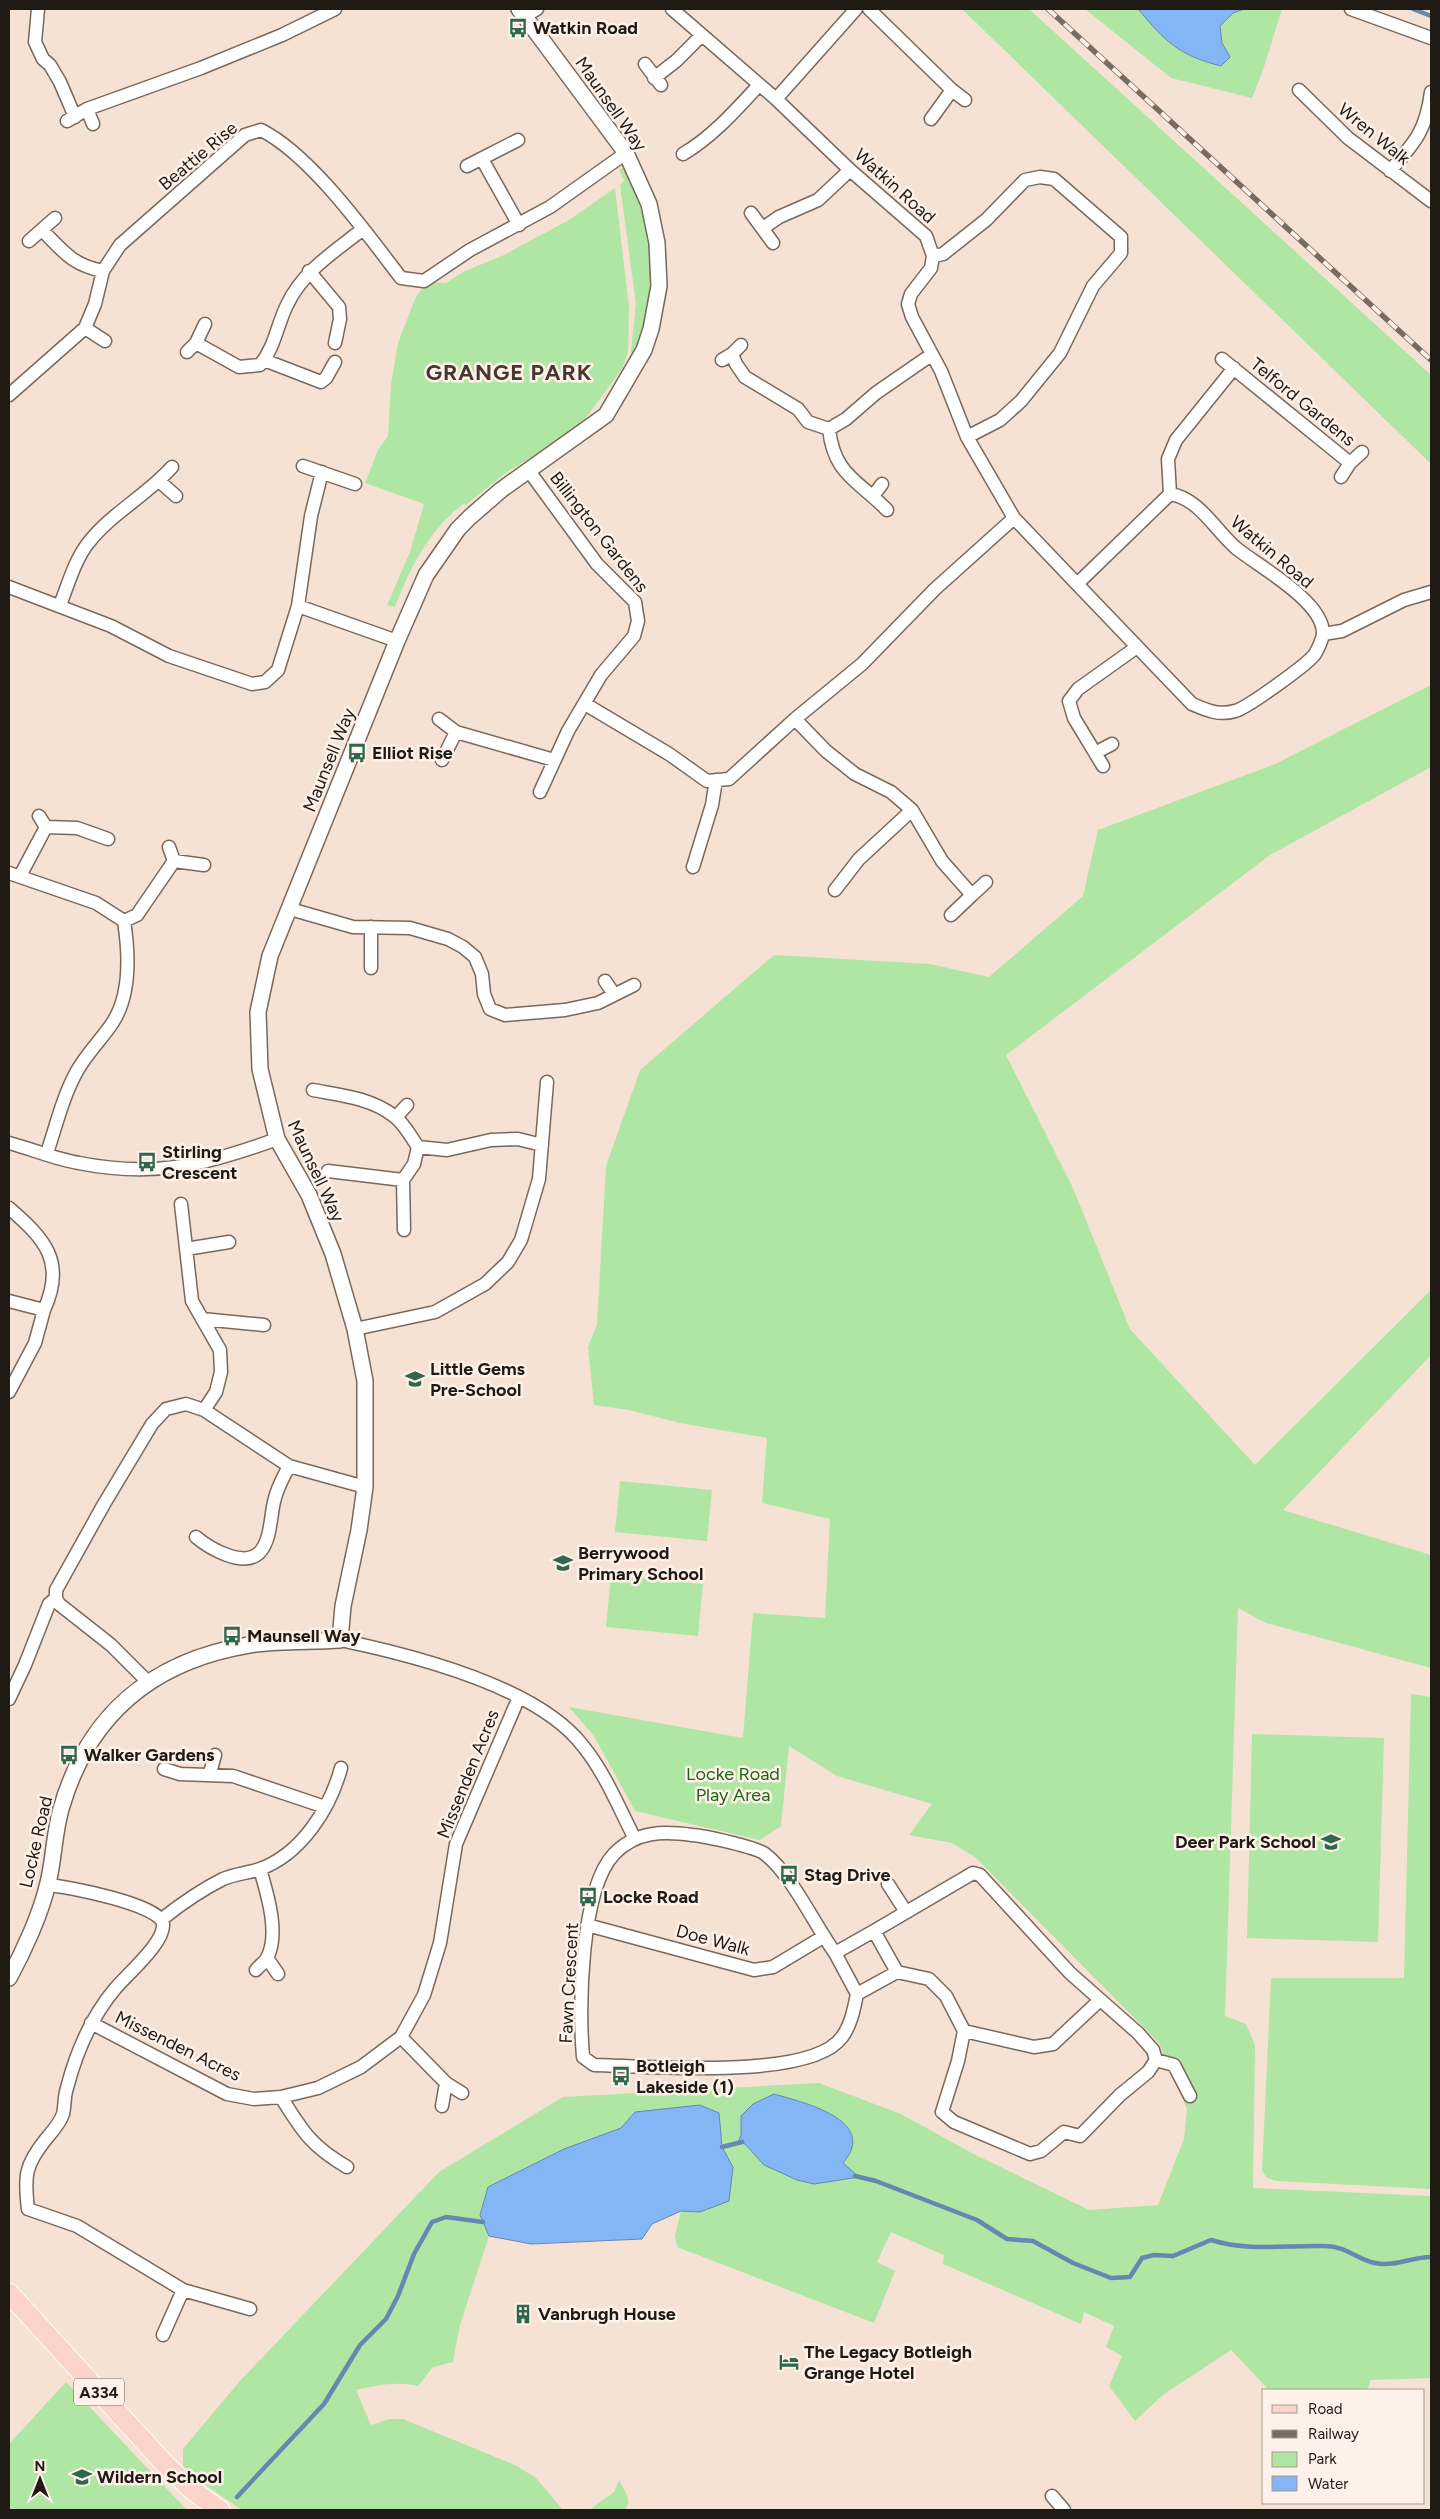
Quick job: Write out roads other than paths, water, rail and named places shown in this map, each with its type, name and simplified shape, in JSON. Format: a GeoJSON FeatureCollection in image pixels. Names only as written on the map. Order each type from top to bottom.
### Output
{"type":"FeatureCollection","features":[{"type":"Feature","properties":{"kind":"main road","name":"A334"},"geometry":{"type":"LineString","coordinates":[[9,2293],[162,2461],[192,2490],[220,2510]]}},
{"type":"Feature","properties":{"kind":"main road","name":"A334"},"geometry":{"type":"LineString","coordinates":[[192,2490],[205,2510]]}},
{"type":"Feature","properties":{"kind":"street"},"geometry":{"type":"LineString","coordinates":[[38,9],[35,42],[43,59],[50,64],[71,119],[87,109],[210,65],[300,28],[335,9]]}},
{"type":"Feature","properties":{"kind":"street","name":"Watkin Road"},"geometry":{"type":"LineString","coordinates":[[672,9],[776,99],[850,170],[926,236],[933,256]]}},
{"type":"Feature","properties":{"kind":"street"},"geometry":{"type":"LineString","coordinates":[[776,99],[856,9]]}},
{"type":"Feature","properties":{"kind":"street"},"geometry":{"type":"LineString","coordinates":[[869,9],[952,90],[965,100]]}},
{"type":"Feature","properties":{"kind":"street"},"geometry":{"type":"LineString","coordinates":[[1351,9],[1431,38]]}},
{"type":"Feature","properties":{"kind":"street","name":"Maunsell Way"},"geometry":{"type":"LineString","coordinates":[[340,1640],[343,1606],[359,1530],[365,1487],[365,1381],[356,1329],[333,1254],[309,1195],[277,1139],[260,1069],[258,1012],[270,956],[397,641],[426,575],[458,529],[501,490],[606,415],[644,350],[651,329],[659,286],[657,243],[649,204],[626,153],[527,11]]}},
{"type":"Feature","properties":{"kind":"street"},"geometry":{"type":"LineString","coordinates":[[645,64],[657,81],[702,35]]}},
{"type":"Feature","properties":{"kind":"street"},"geometry":{"type":"LineString","coordinates":[[683,154],[729,118],[759,86]]}},
{"type":"Feature","properties":{"kind":"street"},"geometry":{"type":"LineString","coordinates":[[931,119],[952,90]]}},
{"type":"Feature","properties":{"kind":"street","name":"Wren Walk"},"geometry":{"type":"LineString","coordinates":[[1299,90],[1348,138],[1431,201]]}},
{"type":"Feature","properties":{"kind":"street"},"geometry":{"type":"LineString","coordinates":[[1390,171],[1415,142],[1428,116],[1431,92]]}},
{"type":"Feature","properties":{"kind":"street"},"geometry":{"type":"LineString","coordinates":[[87,109],[93,124]]}},
{"type":"Feature","properties":{"kind":"street","name":"Beattie Rise"},"geometry":{"type":"LineString","coordinates":[[9,395],[86,328],[95,304],[103,270],[120,245],[245,135],[261,130],[277,138],[320,180],[363,229],[401,278],[424,281],[470,250],[550,208],[626,153]]}},
{"type":"Feature","properties":{"kind":"street"},"geometry":{"type":"LineString","coordinates":[[467,166],[518,140]]}},
{"type":"Feature","properties":{"kind":"street"},"geometry":{"type":"LineString","coordinates":[[482,160],[519,225]]}},
{"type":"Feature","properties":{"kind":"street"},"geometry":{"type":"LineString","coordinates":[[763,228],[779,217],[818,200],[850,170]]}},
{"type":"Feature","properties":{"kind":"street"},"geometry":{"type":"LineString","coordinates":[[967,437],[1000,420],[1021,401],[1060,353],[1093,286],[1121,253],[1121,237],[1054,179],[1040,177],[1025,180],[986,220],[943,254],[933,256],[931,268],[911,294],[908,304],[912,317],[941,371],[967,437],[1014,518],[1192,704],[1212,713],[1236,711],[1266,692],[1314,655],[1323,634],[1342,631],[1404,600],[1431,592]]}},
{"type":"Feature","properties":{"kind":"street"},"geometry":{"type":"LineString","coordinates":[[751,213],[772,243]]}},
{"type":"Feature","properties":{"kind":"street"},"geometry":{"type":"LineString","coordinates":[[29,241],[55,218]]}},
{"type":"Feature","properties":{"kind":"street"},"geometry":{"type":"LineString","coordinates":[[205,324],[192,348],[239,367],[260,365],[270,352],[286,306],[297,286],[309,271],[363,229]]}},
{"type":"Feature","properties":{"kind":"street"},"geometry":{"type":"LineString","coordinates":[[42,230],[68,257],[84,267],[103,270]]}},
{"type":"Feature","properties":{"kind":"street"},"geometry":{"type":"LineString","coordinates":[[309,271],[340,307],[340,320],[335,343]]}},
{"type":"Feature","properties":{"kind":"street"},"geometry":{"type":"LineString","coordinates":[[86,328],[105,341]]}},
{"type":"Feature","properties":{"kind":"street"},"geometry":{"type":"LineString","coordinates":[[741,345],[727,357],[736,364],[745,377],[798,409],[808,422],[829,429]]}},
{"type":"Feature","properties":{"kind":"street"},"geometry":{"type":"LineString","coordinates":[[829,429],[931,355]]}},
{"type":"Feature","properties":{"kind":"street","name":"Telford Gardens"},"geometry":{"type":"LineString","coordinates":[[1222,359],[1350,463]]}},
{"type":"Feature","properties":{"kind":"street"},"geometry":{"type":"LineString","coordinates":[[264,360],[321,382],[326,378],[335,362]]}},
{"type":"Feature","properties":{"kind":"street","name":"Telford Gardens"},"geometry":{"type":"LineString","coordinates":[[1170,494],[1168,458],[1176,440],[1234,368]]}},
{"type":"Feature","properties":{"kind":"street"},"geometry":{"type":"LineString","coordinates":[[829,429],[831,447],[842,470],[888,510]]}},
{"type":"Feature","properties":{"kind":"street","name":"Telford Gardens"},"geometry":{"type":"LineString","coordinates":[[1341,476],[1350,463],[1362,452]]}},
{"type":"Feature","properties":{"kind":"street"},"geometry":{"type":"LineString","coordinates":[[303,466],[355,484]]}},
{"type":"Feature","properties":{"kind":"street"},"geometry":{"type":"LineString","coordinates":[[60,605],[88,543],[106,524],[159,481],[172,467]]}},
{"type":"Feature","properties":{"kind":"street","name":"Billington Gardens"},"geometry":{"type":"LineString","coordinates":[[528,471],[597,564],[634,602],[638,621],[634,636],[601,675],[554,760],[540,792]]}},
{"type":"Feature","properties":{"kind":"street"},"geometry":{"type":"LineString","coordinates":[[9,587],[111,626],[169,656],[252,684],[265,682],[278,670],[298,606],[311,516],[322,472]]}},
{"type":"Feature","properties":{"kind":"street"},"geometry":{"type":"LineString","coordinates":[[159,481],[176,496]]}},
{"type":"Feature","properties":{"kind":"street"},"geometry":{"type":"LineString","coordinates":[[873,496],[882,484]]}},
{"type":"Feature","properties":{"kind":"street"},"geometry":{"type":"LineString","coordinates":[[1077,584],[1170,494]]}},
{"type":"Feature","properties":{"kind":"street","name":"Watkin Road"},"geometry":{"type":"LineString","coordinates":[[1170,494],[1181,496],[1198,509],[1236,547],[1292,587],[1319,618],[1323,634]]}},
{"type":"Feature","properties":{"kind":"street"},"geometry":{"type":"LineString","coordinates":[[585,704],[669,754],[707,781],[729,779],[795,719],[862,664],[936,589],[1014,518]]}},
{"type":"Feature","properties":{"kind":"street"},"geometry":{"type":"LineString","coordinates":[[298,606],[397,641]]}},
{"type":"Feature","properties":{"kind":"street"},"geometry":{"type":"LineString","coordinates":[[1103,766],[1074,718],[1069,701],[1078,689],[1137,647]]}},
{"type":"Feature","properties":{"kind":"street"},"geometry":{"type":"LineString","coordinates":[[439,719],[456,732],[554,760]]}},
{"type":"Feature","properties":{"kind":"street"},"geometry":{"type":"LineString","coordinates":[[795,719],[826,752],[855,774],[891,792],[912,810],[942,861],[972,895]]}},
{"type":"Feature","properties":{"kind":"street"},"geometry":{"type":"LineString","coordinates":[[442,760],[456,732]]}},
{"type":"Feature","properties":{"kind":"street"},"geometry":{"type":"LineString","coordinates":[[1095,753],[1112,744]]}},
{"type":"Feature","properties":{"kind":"street"},"geometry":{"type":"LineString","coordinates":[[693,867],[712,805],[716,780]]}},
{"type":"Feature","properties":{"kind":"street"},"geometry":{"type":"LineString","coordinates":[[835,890],[859,859],[912,810]]}},
{"type":"Feature","properties":{"kind":"street"},"geometry":{"type":"LineString","coordinates":[[39,816],[46,828]]}},
{"type":"Feature","properties":{"kind":"street"},"geometry":{"type":"LineString","coordinates":[[46,828],[77,828],[108,839]]}},
{"type":"Feature","properties":{"kind":"street"},"geometry":{"type":"LineString","coordinates":[[46,828],[14,874],[96,903],[124,922]]}},
{"type":"Feature","properties":{"kind":"street"},"geometry":{"type":"LineString","coordinates":[[169,847],[174,861]]}},
{"type":"Feature","properties":{"kind":"street"},"geometry":{"type":"LineString","coordinates":[[124,922],[137,915],[174,861]]}},
{"type":"Feature","properties":{"kind":"street"},"geometry":{"type":"LineString","coordinates":[[174,861],[204,865]]}},
{"type":"Feature","properties":{"kind":"street"},"geometry":{"type":"LineString","coordinates":[[951,915],[986,882]]}},
{"type":"Feature","properties":{"kind":"street"},"geometry":{"type":"LineString","coordinates":[[290,909],[336,924],[353,927],[410,928],[448,939],[464,947],[475,958],[482,974],[484,994],[490,1009],[505,1015],[565,1010],[598,1002],[634,986]]}},
{"type":"Feature","properties":{"kind":"street"},"geometry":{"type":"LineString","coordinates":[[47,1153],[63,1102],[77,1072],[113,1022],[124,1001],[126,979],[124,922]]}},
{"type":"Feature","properties":{"kind":"street"},"geometry":{"type":"LineString","coordinates":[[371,927],[371,968]]}},
{"type":"Feature","properties":{"kind":"street"},"geometry":{"type":"LineString","coordinates":[[605,981],[614,994]]}},
{"type":"Feature","properties":{"kind":"street"},"geometry":{"type":"LineString","coordinates":[[356,1329],[435,1312],[484,1284],[508,1262],[521,1240],[539,1179],[547,1082]]}},
{"type":"Feature","properties":{"kind":"street"},"geometry":{"type":"LineString","coordinates":[[313,1090],[365,1100],[396,1117],[418,1147],[446,1150],[491,1140],[518,1139],[542,1145]]}},
{"type":"Feature","properties":{"kind":"street"},"geometry":{"type":"LineString","coordinates":[[396,1117],[407,1105]]}},
{"type":"Feature","properties":{"kind":"street"},"geometry":{"type":"LineString","coordinates":[[9,1143],[77,1163],[152,1171],[208,1162],[277,1139]]}},
{"type":"Feature","properties":{"kind":"street"},"geometry":{"type":"LineString","coordinates":[[404,1230],[403,1180],[414,1164],[418,1147]]}},
{"type":"Feature","properties":{"kind":"street"},"geometry":{"type":"LineString","coordinates":[[328,1171],[403,1180]]}},
{"type":"Feature","properties":{"kind":"street"},"geometry":{"type":"LineString","coordinates":[[180,1204],[192,1301],[220,1350],[221,1372],[216,1392],[204,1410]]}},
{"type":"Feature","properties":{"kind":"street"},"geometry":{"type":"LineString","coordinates":[[9,1392],[34,1343],[54,1281],[53,1265],[43,1242],[10,1206]]}},
{"type":"Feature","properties":{"kind":"street"},"geometry":{"type":"LineString","coordinates":[[186,1249],[229,1242]]}},
{"type":"Feature","properties":{"kind":"street"},"geometry":{"type":"LineString","coordinates":[[9,1301],[44,1310]]}},
{"type":"Feature","properties":{"kind":"street"},"geometry":{"type":"LineString","coordinates":[[202,1319],[264,1325]]}},
{"type":"Feature","properties":{"kind":"street"},"geometry":{"type":"LineString","coordinates":[[148,1682],[111,1645],[59,1604],[56,1598],[56,1590],[152,1424],[166,1409],[186,1404],[204,1410],[289,1466],[365,1487]]}},
{"type":"Feature","properties":{"kind":"street"},"geometry":{"type":"LineString","coordinates":[[196,1537],[206,1553],[246,1558],[258,1554],[266,1543],[274,1499],[289,1466]]}},
{"type":"Feature","properties":{"kind":"street"},"geometry":{"type":"LineString","coordinates":[[9,1699],[25,1665],[49,1604],[56,1598]]}},
{"type":"Feature","properties":{"kind":"street","name":"Locke Road"},"geometry":{"type":"LineString","coordinates":[[9,1978],[48,1884],[60,1809],[78,1762],[103,1721],[148,1682],[196,1659],[250,1645],[340,1640],[393,1651],[442,1665],[519,1696],[558,1722],[583,1746],[635,1839]]}},
{"type":"Feature","properties":{"kind":"street","name":"Missenden Acres"},"geometry":{"type":"LineString","coordinates":[[92,2023],[227,2094],[254,2099],[281,2097],[318,2088],[361,2067],[401,2037],[424,1995],[440,1943],[456,1844],[519,1696]]}},
{"type":"Feature","properties":{"kind":"street"},"geometry":{"type":"LineString","coordinates":[[210,1773],[215,1755]]}},
{"type":"Feature","properties":{"kind":"street"},"geometry":{"type":"LineString","coordinates":[[48,1884],[95,1893],[152,1911],[162,1919],[190,1898],[224,1879],[260,1869],[279,1860],[305,1838],[324,1807],[342,1786],[341,1768]]}},
{"type":"Feature","properties":{"kind":"street"},"geometry":{"type":"LineString","coordinates":[[164,1769],[180,1774],[210,1773],[233,1776],[324,1807]]}},
{"type":"Feature","properties":{"kind":"street","name":"Fawn Crescent"},"geometry":{"type":"LineString","coordinates":[[664,1832],[702,1836],[763,1852],[778,1866],[835,1953],[857,1994],[852,2018],[842,2038],[824,2052],[790,2063],[706,2068],[594,2065],[584,2057],[582,2042],[587,1925],[604,1867],[615,1853],[635,1839],[664,1832]]}},
{"type":"Feature","properties":{"kind":"street"},"geometry":{"type":"LineString","coordinates":[[256,1970],[267,1958],[273,1931],[270,1904],[260,1869]]}},
{"type":"Feature","properties":{"kind":"street"},"geometry":{"type":"LineString","coordinates":[[835,1953],[973,1873],[980,1875],[1070,1973],[1138,2033],[1153,2050],[1156,2060]]}},
{"type":"Feature","properties":{"kind":"street"},"geometry":{"type":"LineString","coordinates":[[888,1884],[906,1912]]}},
{"type":"Feature","properties":{"kind":"street","name":"Missenden Acres"},"geometry":{"type":"LineString","coordinates":[[162,1919],[164,1925],[157,1943],[114,1991],[92,2023],[80,2048],[66,2089],[63,2115],[31,2158],[27,2170],[28,2209],[77,2226],[183,2290],[250,2309]]}},
{"type":"Feature","properties":{"kind":"street","name":"Doe Walk"},"geometry":{"type":"LineString","coordinates":[[587,1925],[754,1970],[773,1967],[823,1937]]}},
{"type":"Feature","properties":{"kind":"street"},"geometry":{"type":"LineString","coordinates":[[874,1931],[897,1972]]}},
{"type":"Feature","properties":{"kind":"street"},"geometry":{"type":"LineString","coordinates":[[267,1958],[278,1974]]}},
{"type":"Feature","properties":{"kind":"street"},"geometry":{"type":"LineString","coordinates":[[857,1994],[897,1972],[930,1980],[946,1996],[964,2031],[958,2061],[942,2112],[954,2122],[1030,2154],[1041,2151],[1064,2132],[1080,2136],[1120,2095],[1148,2072],[1156,2060]]}},
{"type":"Feature","properties":{"kind":"street"},"geometry":{"type":"LineString","coordinates":[[964,2031],[1034,2047],[1053,2044],[1100,2000]]}},
{"type":"Feature","properties":{"kind":"street"},"geometry":{"type":"LineString","coordinates":[[401,2037],[446,2084],[462,2093]]}},
{"type":"Feature","properties":{"kind":"street"},"geometry":{"type":"LineString","coordinates":[[1156,2060],[1174,2065],[1190,2096]]}},
{"type":"Feature","properties":{"kind":"street"},"geometry":{"type":"LineString","coordinates":[[442,2106],[446,2084]]}},
{"type":"Feature","properties":{"kind":"street"},"geometry":{"type":"LineString","coordinates":[[281,2097],[304,2134],[323,2153],[347,2168]]}},
{"type":"Feature","properties":{"kind":"street"},"geometry":{"type":"LineString","coordinates":[[163,2335],[183,2290]]}},
{"type":"Feature","properties":{"kind":"street"},"geometry":{"type":"LineString","coordinates":[[1052,2496],[1064,2510]]}},
{"type":"Feature","properties":{"kind":"water"},"geometry":{"type":"Polygon","coordinates":[[[1138,9],[1244,9],[1233,13],[1220,26],[1222,43],[1230,57],[1221,66],[1194,57],[1174,46],[1165,39],[1138,9]]]}},
{"type":"Feature","properties":{"kind":"water"},"geometry":{"type":"Polygon","coordinates":[[[774,2094],[818,2108],[833,2115],[845,2124],[852,2135],[852,2148],[843,2163],[859,2177],[814,2184],[797,2180],[764,2165],[745,2144],[738,2142],[741,2135],[741,2116],[753,2104],[774,2094]]]}},
{"type":"Feature","properties":{"kind":"water"},"geometry":{"type":"Polygon","coordinates":[[[700,2105],[719,2113],[722,2147],[733,2167],[729,2201],[700,2212],[681,2211],[652,2224],[642,2239],[531,2244],[489,2236],[480,2215],[488,2187],[564,2149],[621,2128],[635,2112],[700,2105]]]}},
{"type":"Feature","properties":{"kind":"waterway"},"geometry":{"type":"LineString","coordinates":[[1413,9],[1431,16]]}},
{"type":"Feature","properties":{"kind":"waterway"},"geometry":{"type":"LineString","coordinates":[[722,2147],[742,2142]]}},
{"type":"Feature","properties":{"kind":"waterway"},"geometry":{"type":"LineString","coordinates":[[855,2176],[876,2181],[977,2220],[1007,2239],[1033,2241],[1073,2263],[1111,2278],[1130,2277],[1142,2258],[1154,2255],[1173,2256],[1211,2240],[1225,2244],[1254,2247],[1333,2247],[1340,2248],[1363,2259],[1382,2264],[1431,2257]]}},
{"type":"Feature","properties":{"kind":"waterway"},"geometry":{"type":"LineString","coordinates":[[237,2497],[324,2404],[360,2345],[386,2319],[398,2296],[414,2254],[432,2222],[446,2217],[483,2222]]}},
{"type":"Feature","properties":{"kind":"railway"},"geometry":{"type":"LineString","coordinates":[[1048,9],[1431,360]]}},
{"type":"Feature","properties":{"kind":"place","name":"Watkin Road"},"geometry":{"type":"Point","coordinates":[518,28]}},
{"type":"Feature","properties":{"kind":"place","name":"Elliot Rise"},"geometry":{"type":"Point","coordinates":[357,753]}},
{"type":"Feature","properties":{"kind":"place","name":"Stirling Crescent"},"geometry":{"type":"Point","coordinates":[147,1162]}},
{"type":"Feature","properties":{"kind":"place","name":"Little Gems Pre-School"},"geometry":{"type":"Point","coordinates":[415,1379]}},
{"type":"Feature","properties":{"kind":"place","name":"Berrywood Primary School"},"geometry":{"type":"Point","coordinates":[563,1563]}},
{"type":"Feature","properties":{"kind":"place","name":"Maunsell Way"},"geometry":{"type":"Point","coordinates":[232,1636]}},
{"type":"Feature","properties":{"kind":"place","name":"Walker Gardens"},"geometry":{"type":"Point","coordinates":[69,1755]}},
{"type":"Feature","properties":{"kind":"place","name":"Deer Park School"},"geometry":{"type":"Point","coordinates":[1331,1842]}},
{"type":"Feature","properties":{"kind":"place","name":"Stag Drive"},"geometry":{"type":"Point","coordinates":[789,1875]}},
{"type":"Feature","properties":{"kind":"place","name":"Locke Road"},"geometry":{"type":"Point","coordinates":[588,1897]}},
{"type":"Feature","properties":{"kind":"place","name":"Botleigh Lakeside (1)"},"geometry":{"type":"Point","coordinates":[621,2076]}},
{"type":"Feature","properties":{"kind":"place","name":"Vanbrugh House"},"geometry":{"type":"Point","coordinates":[523,2314]}},
{"type":"Feature","properties":{"kind":"place","name":"The Legacy Botleigh Grange Hotel"},"geometry":{"type":"Point","coordinates":[789,2362]}},
{"type":"Feature","properties":{"kind":"place","name":"Wildern School"},"geometry":{"type":"Point","coordinates":[82,2477]}},
{"type":"Feature","properties":{"kind":"district","name":"GRANGE PARK"},"geometry":{"type":"Point","coordinates":[509,372]}},
{"type":"Feature","properties":{"kind":"park label","name":"Locke Road Play Area"},"geometry":{"type":"Point","coordinates":[733,1784]}}]}
